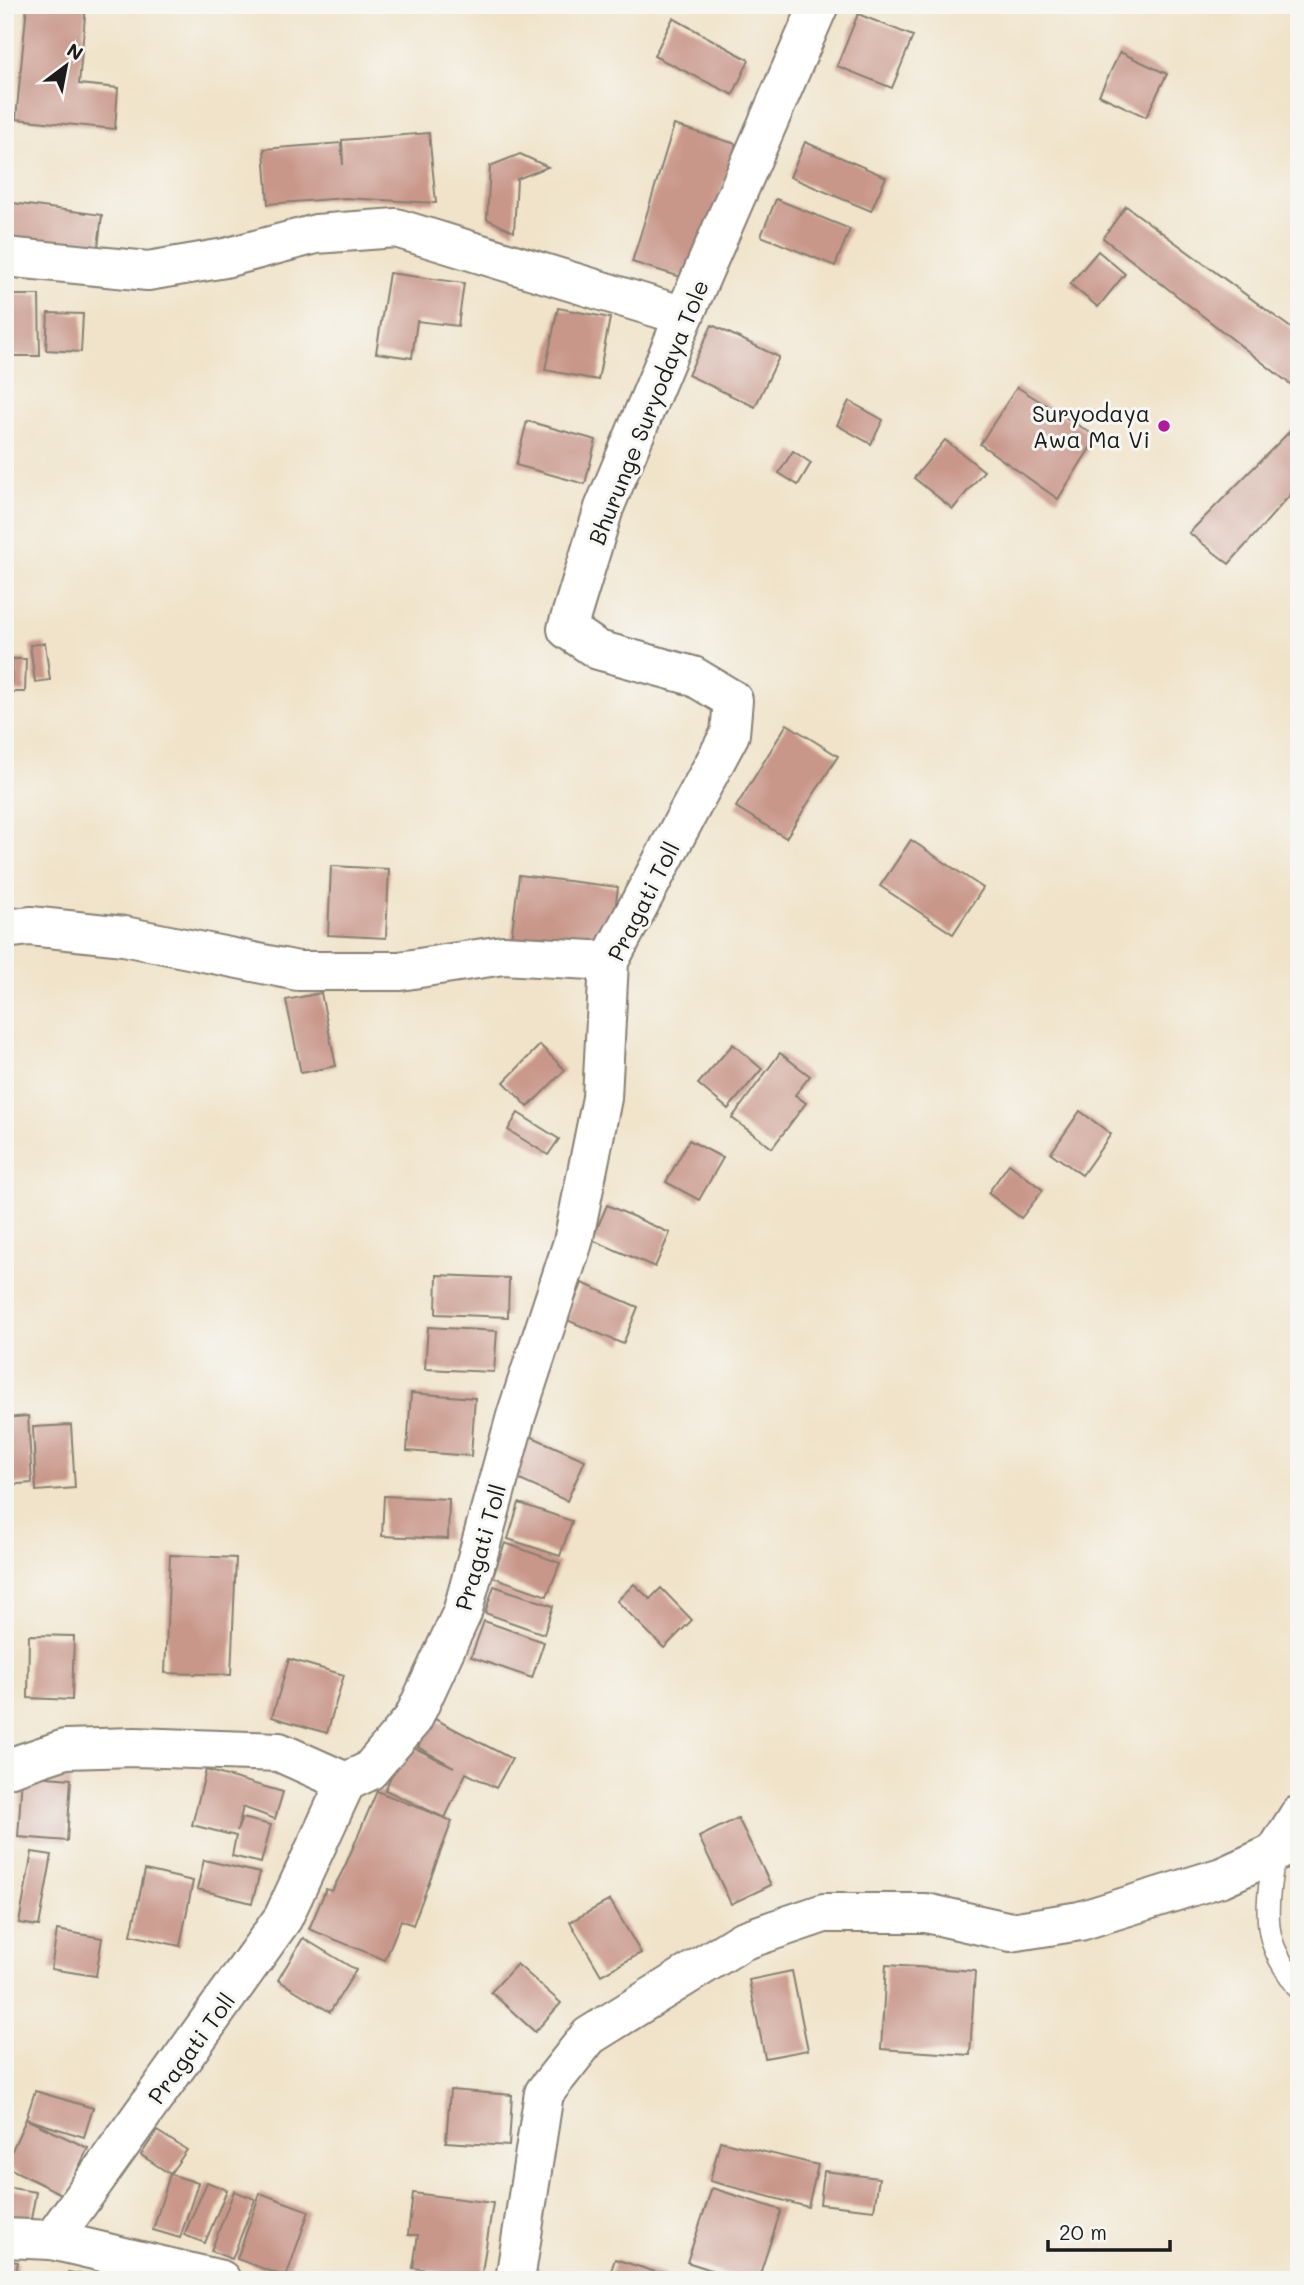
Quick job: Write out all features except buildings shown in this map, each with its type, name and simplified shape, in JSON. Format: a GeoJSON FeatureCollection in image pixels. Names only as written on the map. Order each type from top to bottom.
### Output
{"type":"FeatureCollection","features":[{"type":"Feature","properties":{"kind":"street","name":"Bhurunge Suryodaya Tole"},"geometry":{"type":"LineString","coordinates":[[713,764],[730,734],[733,700],[693,676],[598,650],[567,629],[604,508],[819,5]]}},
{"type":"Feature","properties":{"kind":"street"},"geometry":{"type":"LineString","coordinates":[[5,257],[148,271],[225,258],[316,234],[396,228],[684,316]]}},
{"type":"Feature","properties":{"kind":"street","name":"Pragati Toll"},"geometry":{"type":"LineString","coordinates":[[52,2240],[283,1919],[346,1782],[369,1770],[413,1719],[462,1614],[516,1416],[573,1242],[602,1098],[609,961],[713,764]]}},
{"type":"Feature","properties":{"kind":"street"},"geometry":{"type":"LineString","coordinates":[[5,929],[30,926],[124,936],[298,971],[400,971],[503,956],[609,961]]}},
{"type":"Feature","properties":{"kind":"street"},"geometry":{"type":"LineString","coordinates":[[5,1769],[65,1749],[135,1747],[253,1751],[279,1752],[346,1782]]}},
{"type":"Feature","properties":{"kind":"street"},"geometry":{"type":"LineString","coordinates":[[515,2280],[544,2093],[589,2036],[742,1941],[824,1913],[926,1913],[1011,1932],[1080,1921],[1222,1877],[1275,1853],[1299,1815]]}},
{"type":"Feature","properties":{"kind":"street"},"geometry":{"type":"LineString","coordinates":[[5,2238],[52,2240],[221,2280]]}},
{"type":"Feature","properties":{"kind":"lane"},"geometry":{"type":"LineString","coordinates":[[1275,1853],[1268,1891],[1271,1940],[1299,1989]]}},
{"type":"Feature","properties":{"kind":"place","name":"Suryodaya Awa Ma Vi"},"geometry":{"type":"Point","coordinates":[1164,426]}}]}
